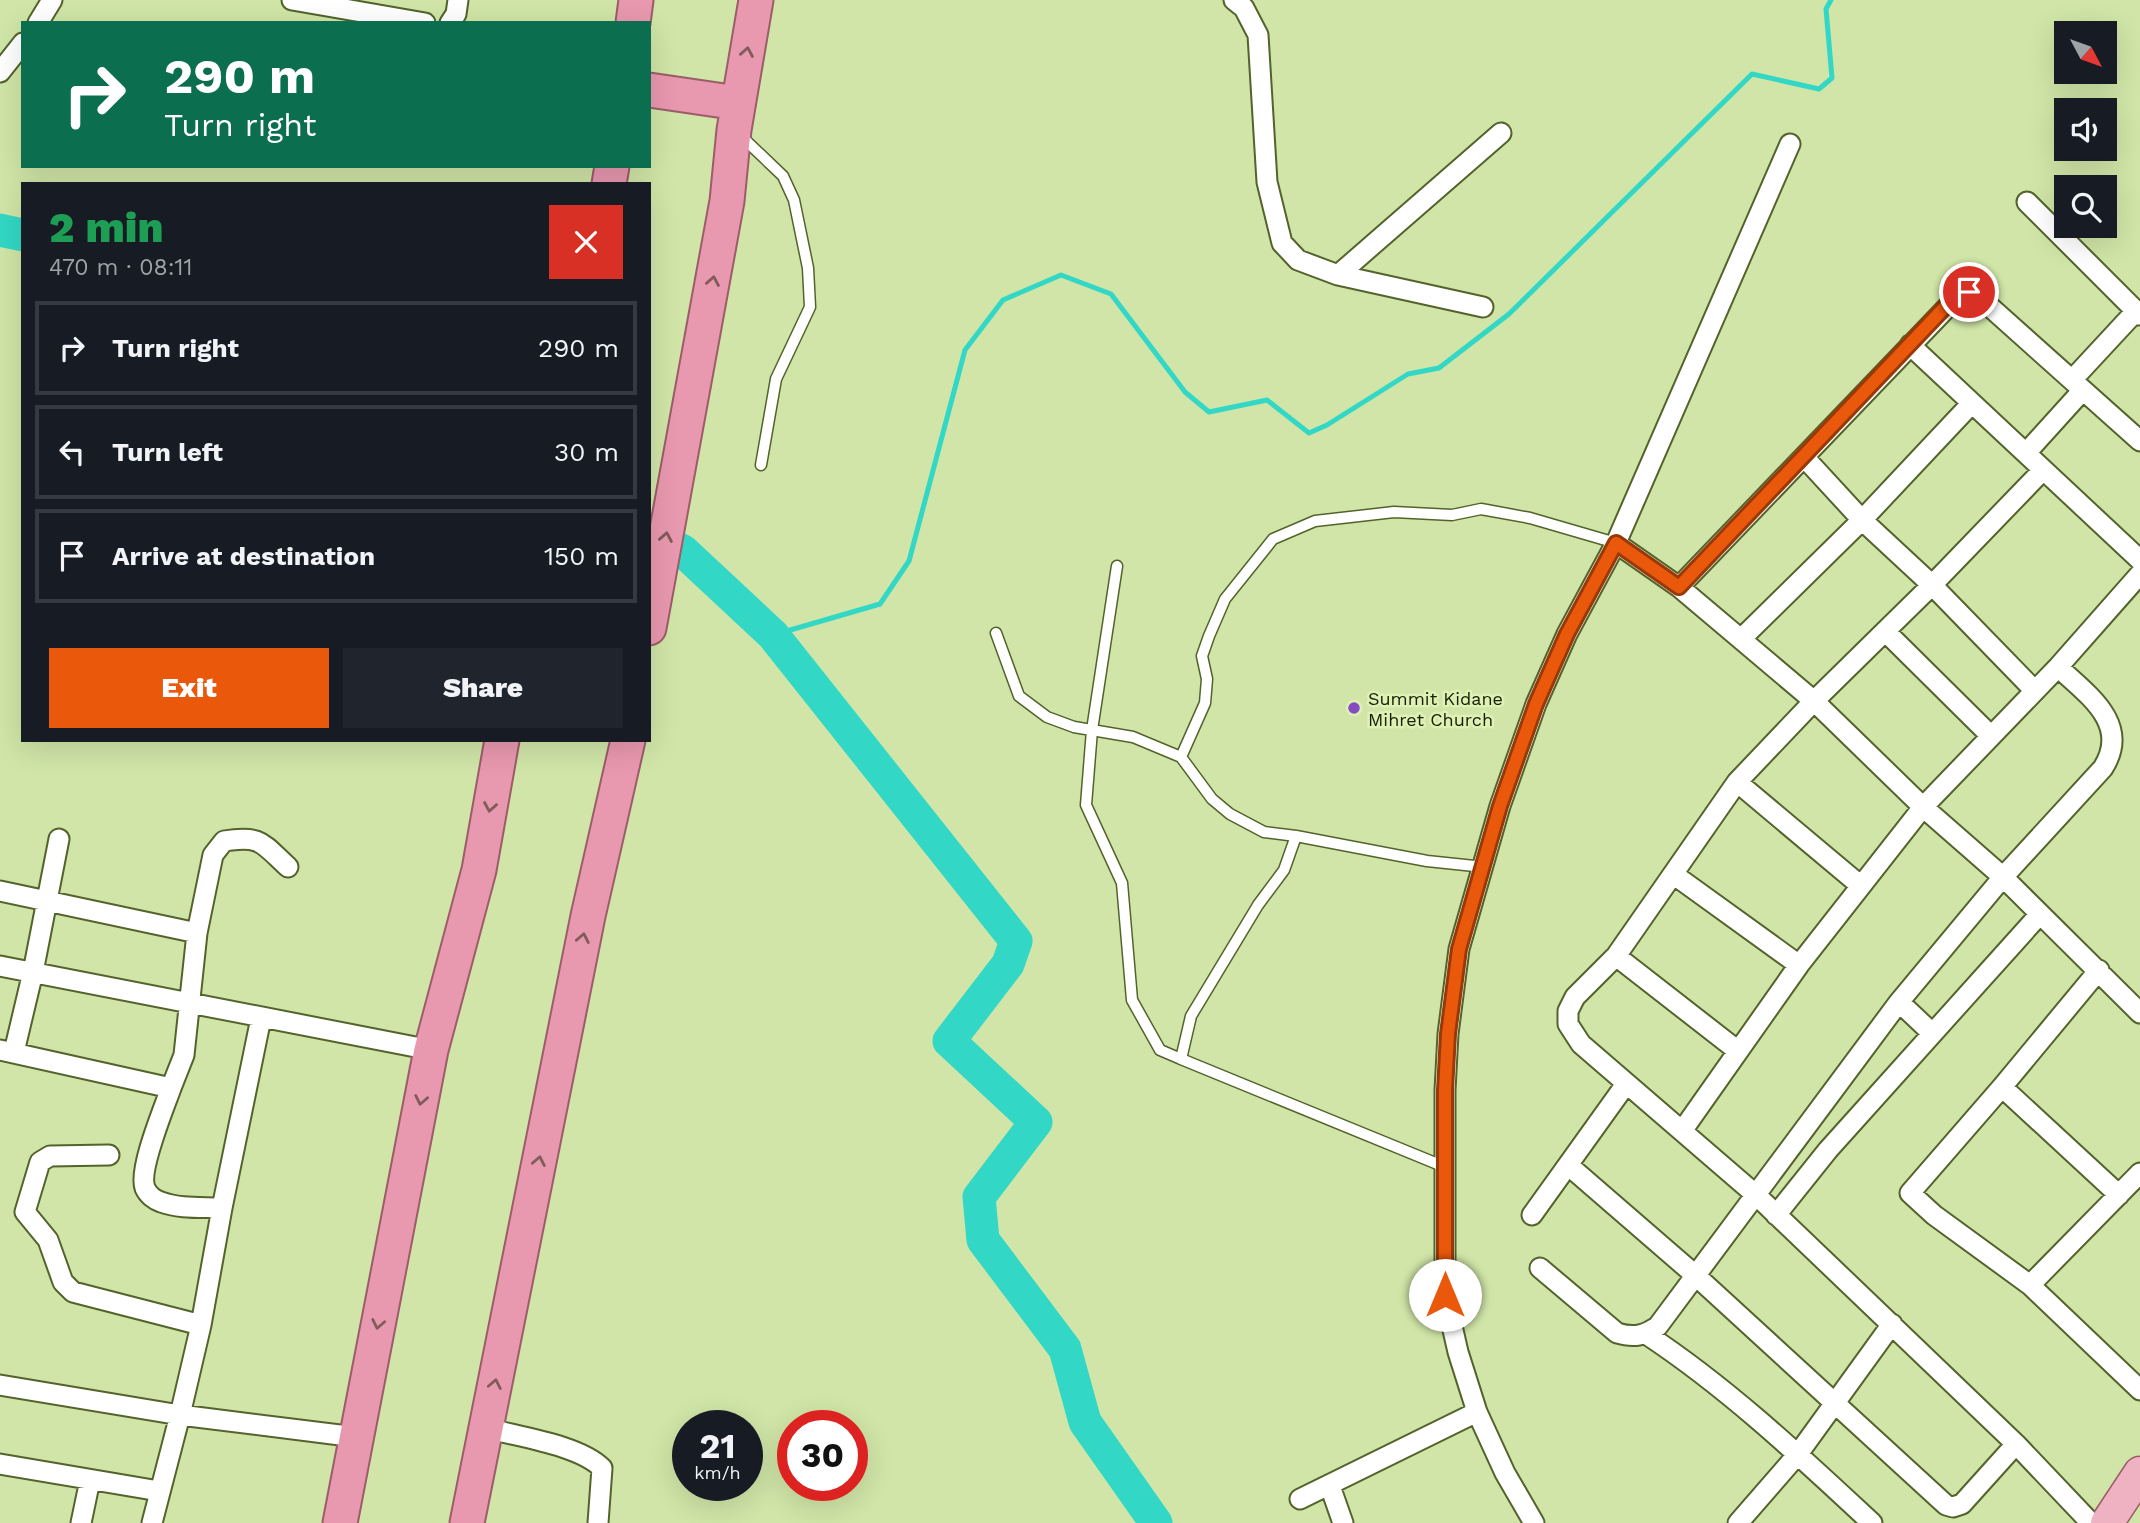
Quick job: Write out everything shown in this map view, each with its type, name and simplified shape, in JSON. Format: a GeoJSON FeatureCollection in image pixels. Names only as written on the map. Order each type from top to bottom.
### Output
{"type":"FeatureCollection","features":[{"type":"Feature","properties":{"kind":"highway"},"geometry":{"type":"LineString","coordinates":[[633,21],[636,0]]}},
{"type":"Feature","properties":{"kind":"highway"},"geometry":{"type":"LineString","coordinates":[[651,617],[727,201],[736,116],[756,0]]}},
{"type":"Feature","properties":{"kind":"highway"},"geometry":{"type":"LineString","coordinates":[[651,91],[736,116]]}},
{"type":"Feature","properties":{"kind":"highway"},"geometry":{"type":"LineString","coordinates":[[340,1523],[431,1050],[479,870],[502,742]]}},
{"type":"Feature","properties":{"kind":"highway"},"geometry":{"type":"LineString","coordinates":[[467,1523],[588,916],[628,742]]}},
{"type":"Feature","properties":{"kind":"main road"},"geometry":{"type":"LineString","coordinates":[[2107,1523],[2140,1473]]}},
{"type":"Feature","properties":{"kind":"street"},"geometry":{"type":"LineString","coordinates":[[39,21],[52,0]]}},
{"type":"Feature","properties":{"kind":"street"},"geometry":{"type":"LineString","coordinates":[[292,0],[413,21]]}},
{"type":"Feature","properties":{"kind":"street"},"geometry":{"type":"LineString","coordinates":[[451,21],[456,14],[458,0]]}},
{"type":"Feature","properties":{"kind":"street"},"geometry":{"type":"LineString","coordinates":[[1234,0],[1244,8],[1258,34],[1267,182],[1282,243],[1298,260],[1338,275],[1483,307]]}},
{"type":"Feature","properties":{"kind":"street"},"geometry":{"type":"LineString","coordinates":[[0,72],[21,46]]}},
{"type":"Feature","properties":{"kind":"street"},"geometry":{"type":"LineString","coordinates":[[1338,275],[1501,133]]}},
{"type":"Feature","properties":{"kind":"street"},"geometry":{"type":"LineString","coordinates":[[1534,1523],[1505,1473],[1477,1412],[1458,1352],[1445,1295],[1445,1090],[1459,949],[1500,806],[1536,704],[1573,622],[1616,543],[1790,144]]}},
{"type":"Feature","properties":{"kind":"street"},"geometry":{"type":"LineString","coordinates":[[2026,453],[2077,385],[2138,313],[2027,202]]}},
{"type":"Feature","properties":{"kind":"street"},"geometry":{"type":"LineString","coordinates":[[1679,587],[1961,293],[1969,292],[1979,297],[2140,441]]}},
{"type":"Feature","properties":{"kind":"street"},"geometry":{"type":"LineString","coordinates":[[1910,345],[2140,560]]}},
{"type":"Feature","properties":{"kind":"street"},"geometry":{"type":"LineString","coordinates":[[1741,639],[1863,520],[1972,403]]}},
{"type":"Feature","properties":{"kind":"street"},"geometry":{"type":"LineString","coordinates":[[1804,457],[1863,520],[1932,585],[2035,691]]}},
{"type":"Feature","properties":{"kind":"street"},"geometry":{"type":"LineString","coordinates":[[2043,470],[1737,782],[1616,956],[1575,997],[1568,1011],[1568,1024],[1581,1044],[1756,1195],[1892,1324],[2016,1444],[2091,1523]]}},
{"type":"Feature","properties":{"kind":"street"},"geometry":{"type":"LineString","coordinates":[[1616,543],[1679,587],[1814,701],[1923,807],[2003,877],[2140,1013]]}},
{"type":"Feature","properties":{"kind":"street"},"geometry":{"type":"LineString","coordinates":[[1682,1131],[1799,965],[1923,807],[2059,667],[2140,574]]}},
{"type":"Feature","properties":{"kind":"street"},"geometry":{"type":"LineString","coordinates":[[1885,631],[1991,736]]}},
{"type":"Feature","properties":{"kind":"street"},"geometry":{"type":"LineString","coordinates":[[1540,1268],[1617,1333],[1630,1337],[1646,1334],[1658,1326],[1899,1002],[2003,877],[2103,768],[2111,755],[2113,740],[2109,721],[2059,667]]}},
{"type":"Feature","properties":{"kind":"street"},"geometry":{"type":"LineString","coordinates":[[1737,782],[1861,886]]}},
{"type":"Feature","properties":{"kind":"street"},"geometry":{"type":"LineString","coordinates":[[222,1208],[177,1206],[159,1202],[149,1195],[144,1186],[146,1163],[184,1055],[197,933],[213,855],[224,841],[243,838],[259,840],[288,867]]}},
{"type":"Feature","properties":{"kind":"street"},"geometry":{"type":"LineString","coordinates":[[59,839],[33,972],[7,1051],[171,1088]]}},
{"type":"Feature","properties":{"kind":"street"},"geometry":{"type":"LineString","coordinates":[[1673,874],[1799,965]]}},
{"type":"Feature","properties":{"kind":"street"},"geometry":{"type":"LineString","coordinates":[[0,891],[197,933]]}},
{"type":"Feature","properties":{"kind":"street"},"geometry":{"type":"LineString","coordinates":[[1776,1215],[1828,1150],[2040,914]]}},
{"type":"Feature","properties":{"kind":"street"},"geometry":{"type":"LineString","coordinates":[[1616,956],[1738,1051]]}},
{"type":"Feature","properties":{"kind":"street"},"geometry":{"type":"LineString","coordinates":[[0,965],[431,1050]]}},
{"type":"Feature","properties":{"kind":"street"},"geometry":{"type":"LineString","coordinates":[[2099,970],[1910,1193],[2030,1285],[2140,1390]]}},
{"type":"Feature","properties":{"kind":"street"},"geometry":{"type":"LineString","coordinates":[[1899,1002],[1932,1033]]}},
{"type":"Feature","properties":{"kind":"street"},"geometry":{"type":"LineString","coordinates":[[152,1523],[201,1325],[261,1018]]}},
{"type":"Feature","properties":{"kind":"street"},"geometry":{"type":"LineString","coordinates":[[1532,1215],[1626,1084]]}},
{"type":"Feature","properties":{"kind":"street"},"geometry":{"type":"LineString","coordinates":[[2002,1087],[2119,1195]]}},
{"type":"Feature","properties":{"kind":"street"},"geometry":{"type":"LineString","coordinates":[[109,1156],[50,1156],[40,1162],[25,1212],[48,1240],[63,1282],[73,1292],[201,1325]]}},
{"type":"Feature","properties":{"kind":"street"},"geometry":{"type":"LineString","coordinates":[[1569,1165],[1695,1275],[1946,1505],[1953,1507],[1962,1504],[2016,1444]]}},
{"type":"Feature","properties":{"kind":"street"},"geometry":{"type":"LineString","coordinates":[[2030,1285],[2140,1173]]}},
{"type":"Feature","properties":{"kind":"street"},"geometry":{"type":"LineString","coordinates":[[1744,1521],[1798,1454],[1892,1324]]}},
{"type":"Feature","properties":{"kind":"street"},"geometry":{"type":"LineString","coordinates":[[1646,1334],[1674,1353],[1798,1454],[1872,1523]]}},
{"type":"Feature","properties":{"kind":"street"},"geometry":{"type":"LineString","coordinates":[[0,1385],[180,1415],[356,1437]]}},
{"type":"Feature","properties":{"kind":"street"},"geometry":{"type":"LineString","coordinates":[[1300,1499],[1477,1412]]}},
{"type":"Feature","properties":{"kind":"street"},"geometry":{"type":"LineString","coordinates":[[486,1429],[577,1451],[593,1458],[602,1468],[598,1523]]}},
{"type":"Feature","properties":{"kind":"street"},"geometry":{"type":"LineString","coordinates":[[0,1464],[159,1491]]}},
{"type":"Feature","properties":{"kind":"street"},"geometry":{"type":"LineString","coordinates":[[81,1523],[90,1480]]}},
{"type":"Feature","properties":{"kind":"street"},"geometry":{"type":"LineString","coordinates":[[1330,1486],[1343,1523]]}},
{"type":"Feature","properties":{"kind":"lane"},"geometry":{"type":"LineString","coordinates":[[736,116],[783,176],[794,200],[808,268],[810,307],[776,379],[761,464]]}},
{"type":"Feature","properties":{"kind":"lane"},"geometry":{"type":"LineString","coordinates":[[1181,757],[1205,703],[1207,679],[1202,656],[1225,598],[1273,539],[1315,521],[1394,512],[1452,515],[1481,509],[1531,518],[1616,543]]}},
{"type":"Feature","properties":{"kind":"lane"},"geometry":{"type":"LineString","coordinates":[[1117,566],[1092,730],[1086,805],[1122,883],[1132,1000],[1160,1050],[1445,1167]]}},
{"type":"Feature","properties":{"kind":"lane"},"geometry":{"type":"LineString","coordinates":[[996,633],[1019,696],[1047,717],[1074,727],[1133,737],[1181,757],[1212,799],[1230,814],[1265,832],[1427,861],[1484,867]]}},
{"type":"Feature","properties":{"kind":"lane"},"geometry":{"type":"LineString","coordinates":[[1181,1059],[1191,1016],[1258,905],[1284,870],[1296,836]]}},
{"type":"Feature","properties":{"kind":"waterway"},"geometry":{"type":"LineString","coordinates":[[773,635],[880,604],[909,561],[965,350],[1003,300],[1061,275],[1111,294],[1185,392],[1209,412],[1267,400],[1309,433],[1327,425],[1408,374],[1439,368],[1509,314],[1752,74],[1819,89],[1832,78],[1826,9],[1831,0]]}},
{"type":"Feature","properties":{"kind":"waterway"},"geometry":{"type":"LineString","coordinates":[[0,230],[21,235]]}},
{"type":"Feature","properties":{"kind":"waterway"},"geometry":{"type":"LineString","coordinates":[[651,534],[683,551],[773,635],[1016,941],[1008,964],[949,1041],[1036,1122],[979,1197],[983,1240],[1065,1349],[1085,1422],[1156,1523]]}},
{"type":"Feature","properties":{"kind":"place","name":"Summit Kidane Mihret Church"},"geometry":{"type":"Point","coordinates":[1354,708]}},
{"type":"Feature","properties":{"kind":"route"},"geometry":{"type":"LineString","coordinates":[[1445,1295],[1445,1090],[1448,1034],[1459,949],[1514,764],[1553,663],[1579,611],[1616,543],[1679,587],[1948,304],[1961,293],[1969,292]]}}]}
